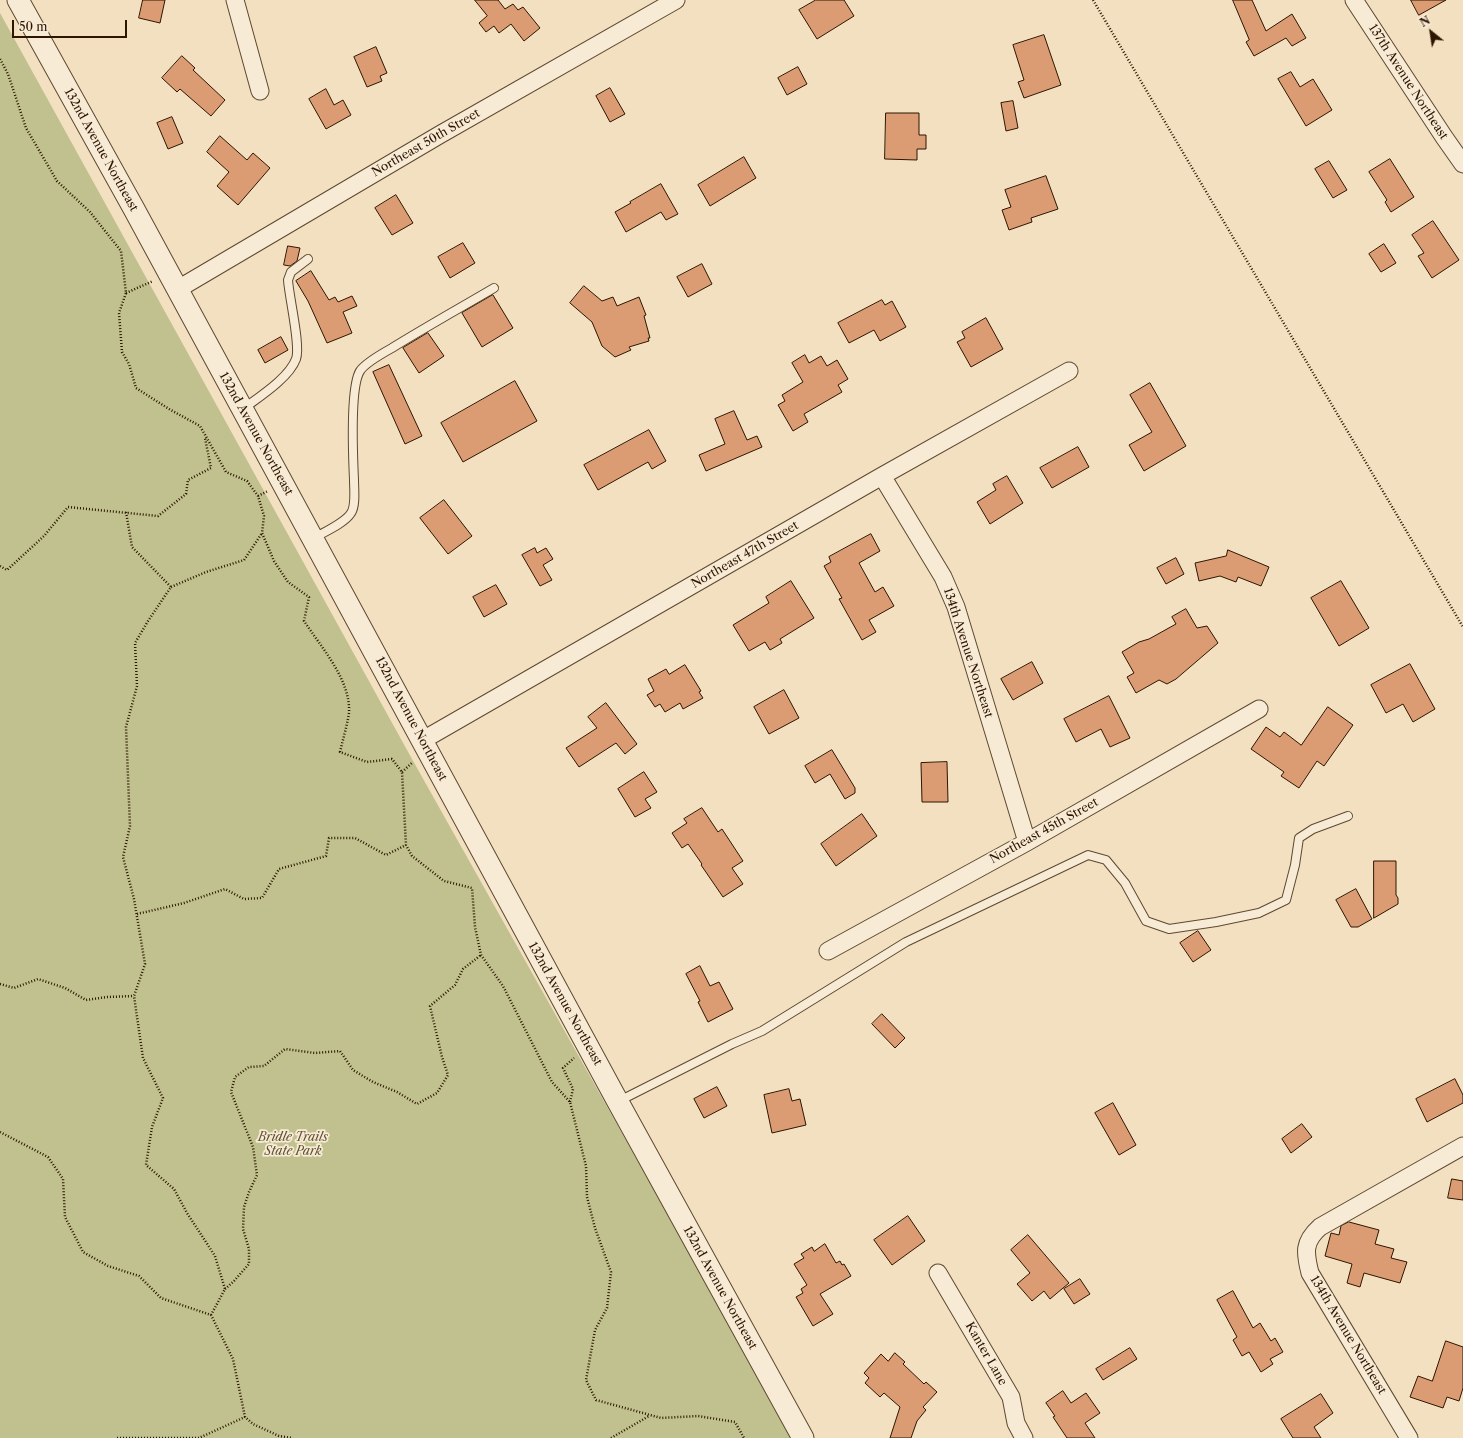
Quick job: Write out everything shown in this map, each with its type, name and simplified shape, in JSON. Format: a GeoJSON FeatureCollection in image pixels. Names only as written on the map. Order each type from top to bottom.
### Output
{"type":"FeatureCollection","features":[{"type":"Feature","properties":{"kind":"street","name":"132nd Avenue Northeast"},"geometry":{"type":"LineString","coordinates":[[18,0],[423,740],[618,1102],[803,1438]]}},
{"type":"Feature","properties":{"kind":"street"},"geometry":{"type":"LineString","coordinates":[[235,0],[260,91]]}},
{"type":"Feature","properties":{"kind":"street","name":"Northeast 50th Street"},"geometry":{"type":"LineString","coordinates":[[173,282],[434,138],[676,0]]}},
{"type":"Feature","properties":{"kind":"street","name":"137th Avenue Northeast"},"geometry":{"type":"LineString","coordinates":[[1354,0],[1463,164]]}},
{"type":"Feature","properties":{"kind":"street","name":"Northeast 47th Street"},"geometry":{"type":"LineString","coordinates":[[423,740],[882,476],[1069,371]]}},
{"type":"Feature","properties":{"kind":"street","name":"134th Avenue Northeast"},"geometry":{"type":"LineString","coordinates":[[882,476],[943,577],[956,607],[1027,842]]}},
{"type":"Feature","properties":{"kind":"street","name":"Northeast 45th Street"},"geometry":{"type":"LineString","coordinates":[[828,951],[1027,842],[1259,709]]}},
{"type":"Feature","properties":{"kind":"street","name":"134th Avenue Northeast"},"geometry":{"type":"LineString","coordinates":[[1409,1438],[1310,1273],[1306,1257],[1306,1246],[1312,1234],[1320,1227],[1463,1146]]}},
{"type":"Feature","properties":{"kind":"street","name":"Kanter Lane"},"geometry":{"type":"LineString","coordinates":[[938,1273],[1011,1397],[1016,1423],[1024,1438]]}},
{"type":"Feature","properties":{"kind":"lane"},"geometry":{"type":"LineString","coordinates":[[242,409],[272,388],[292,368],[297,358],[297,344],[288,280],[291,272],[308,259]]}},
{"type":"Feature","properties":{"kind":"lane"},"geometry":{"type":"LineString","coordinates":[[313,539],[343,521],[352,512],[354,498],[354,395],[356,379],[360,370],[401,342],[494,288]]}},
{"type":"Feature","properties":{"kind":"lane"},"geometry":{"type":"LineString","coordinates":[[618,1102],[762,1031],[906,942],[1088,854],[1106,860],[1124,883],[1146,921],[1169,929],[1216,922],[1259,913],[1286,900],[1295,865],[1298,838],[1313,829],[1348,816]]}},
{"type":"Feature","properties":{"kind":"path"},"geometry":{"type":"LineString","coordinates":[[1093,0],[1463,627]]}},
{"type":"Feature","properties":{"kind":"path"},"geometry":{"type":"LineString","coordinates":[[0,59],[8,74],[26,128],[57,181],[90,212],[121,251],[126,293],[119,313],[122,352],[129,364],[136,388],[169,410],[200,426],[226,472],[247,481],[258,496],[264,516],[262,533],[244,560],[206,572],[171,587],[148,621],[135,643],[137,686],[126,727],[130,826],[123,857],[137,914],[144,964],[134,996],[144,1058],[163,1098],[152,1128],[146,1165],[174,1190],[215,1256],[225,1289]]}},
{"type":"Feature","properties":{"kind":"path"},"geometry":{"type":"LineString","coordinates":[[126,293],[173,282]]}},
{"type":"Feature","properties":{"kind":"path"},"geometry":{"type":"LineString","coordinates":[[0,566],[7,570],[44,536],[68,507],[158,516],[186,494],[188,480],[211,468],[205,436]]}},
{"type":"Feature","properties":{"kind":"path"},"geometry":{"type":"LineString","coordinates":[[126,512],[132,547],[171,587]]}},
{"type":"Feature","properties":{"kind":"path"},"geometry":{"type":"LineString","coordinates":[[262,533],[274,561],[288,582],[309,597],[304,621],[338,671],[346,691],[349,712],[340,752],[367,762],[392,759],[402,772],[406,845],[412,856],[444,881],[472,888],[475,927],[481,955],[503,986],[552,1082],[570,1102]]}},
{"type":"Feature","properties":{"kind":"path"},"geometry":{"type":"LineString","coordinates":[[402,772],[415,760]]}},
{"type":"Feature","properties":{"kind":"path"},"geometry":{"type":"LineString","coordinates":[[137,914],[184,903],[225,889],[244,899],[262,898],[279,870],[326,856],[329,838],[355,838],[386,856],[406,845]]}},
{"type":"Feature","properties":{"kind":"path"},"geometry":{"type":"LineString","coordinates":[[211,1315],[225,1289],[249,1264],[249,1249],[243,1228],[244,1207],[249,1192],[258,1175],[253,1147],[231,1092],[235,1077],[249,1067],[264,1066],[285,1049],[315,1053],[340,1051],[353,1070],[373,1082],[397,1092],[417,1104],[437,1093],[448,1075],[442,1057],[430,1006],[455,985],[463,969],[481,955]]}},
{"type":"Feature","properties":{"kind":"path"},"geometry":{"type":"LineString","coordinates":[[0,984],[14,988],[38,979],[65,988],[86,1000],[107,997],[134,996]]}},
{"type":"Feature","properties":{"kind":"path"},"geometry":{"type":"LineString","coordinates":[[588,1046],[563,1068],[573,1089],[570,1102],[586,1166],[587,1197],[595,1228],[611,1272],[607,1308],[595,1330],[586,1380],[596,1400],[649,1416],[661,1418],[698,1416],[735,1422],[744,1438]]}},
{"type":"Feature","properties":{"kind":"path"},"geometry":{"type":"LineString","coordinates":[[0,1132],[48,1157],[64,1179],[65,1217],[83,1252],[108,1266],[139,1276],[161,1298],[211,1315],[233,1358],[245,1417],[253,1424],[279,1436],[292,1438]]}},
{"type":"Feature","properties":{"kind":"path"},"geometry":{"type":"LineString","coordinates":[[611,1438],[649,1416]]}},
{"type":"Feature","properties":{"kind":"path"},"geometry":{"type":"LineString","coordinates":[[117,1438],[199,1438],[245,1417]]}},
{"type":"Feature","properties":{"kind":"green space","name":"Bridle Trails State Park"},"geometry":{"type":"Polygon","coordinates":[[[0,13],[412,759],[793,1438],[0,1438],[0,13]]]}},
{"type":"Feature","properties":{"kind":"building"},"geometry":{"type":"Polygon","coordinates":[[[143,0],[165,0],[160,23],[139,18],[143,0]]]}},
{"type":"Feature","properties":{"kind":"building"},"geometry":{"type":"Polygon","coordinates":[[[475,0],[498,0],[505,9],[513,4],[518,10],[523,7],[540,28],[524,41],[511,24],[499,33],[494,26],[486,32],[479,23],[487,16],[475,0]]]}},
{"type":"Feature","properties":{"kind":"building"},"geometry":{"type":"Polygon","coordinates":[[[816,0],[844,0],[854,16],[817,39],[799,10],[816,0]]]}},
{"type":"Feature","properties":{"kind":"building"},"geometry":{"type":"Polygon","coordinates":[[[1233,0],[1252,0],[1266,31],[1292,14],[1306,38],[1292,46],[1286,38],[1254,56],[1246,42],[1249,40],[1233,0]]]}},
{"type":"Feature","properties":{"kind":"building"},"geometry":{"type":"Polygon","coordinates":[[[1411,0],[1446,0],[1419,15],[1411,0]]]}},
{"type":"Feature","properties":{"kind":"building"},"geometry":{"type":"Polygon","coordinates":[[[1044,35],[1061,85],[1024,98],[1018,82],[1024,80],[1013,45],[1044,35]]]}},
{"type":"Feature","properties":{"kind":"building"},"geometry":{"type":"Polygon","coordinates":[[[376,47],[387,73],[380,76],[382,81],[367,87],[354,57],[376,47]]]}},
{"type":"Feature","properties":{"kind":"building"},"geometry":{"type":"Polygon","coordinates":[[[182,56],[195,68],[193,70],[225,100],[211,116],[180,89],[177,92],[162,78],[182,56]]]}},
{"type":"Feature","properties":{"kind":"building"},"geometry":{"type":"Polygon","coordinates":[[[798,67],[807,84],[787,95],[778,78],[798,67]]]}},
{"type":"Feature","properties":{"kind":"building"},"geometry":{"type":"Polygon","coordinates":[[[1291,72],[1300,87],[1313,79],[1332,110],[1306,126],[1278,79],[1291,72]]]}},
{"type":"Feature","properties":{"kind":"building"},"geometry":{"type":"Polygon","coordinates":[[[610,88],[625,114],[610,122],[596,96],[610,88]]]}},
{"type":"Feature","properties":{"kind":"building"},"geometry":{"type":"Polygon","coordinates":[[[326,89],[334,105],[343,100],[351,115],[326,129],[309,99],[326,89]]]}},
{"type":"Feature","properties":{"kind":"building"},"geometry":{"type":"Polygon","coordinates":[[[1013,101],[1018,128],[1006,131],[1001,103],[1013,101]]]}},
{"type":"Feature","properties":{"kind":"building"},"geometry":{"type":"Polygon","coordinates":[[[886,113],[919,113],[919,135],[926,135],[926,149],[917,149],[917,160],[885,159],[886,113]]]}},
{"type":"Feature","properties":{"kind":"building"},"geometry":{"type":"Polygon","coordinates":[[[172,117],[183,143],[168,149],[157,123],[172,117]]]}},
{"type":"Feature","properties":{"kind":"building"},"geometry":{"type":"Polygon","coordinates":[[[220,136],[247,160],[253,153],[270,168],[238,205],[217,186],[229,172],[207,152],[220,136]]]}},
{"type":"Feature","properties":{"kind":"building"},"geometry":{"type":"Polygon","coordinates":[[[744,157],[756,178],[710,206],[698,185],[744,157]]]}},
{"type":"Feature","properties":{"kind":"building"},"geometry":{"type":"Polygon","coordinates":[[[1390,159],[1414,197],[1391,212],[1385,202],[1387,200],[1369,172],[1390,159]]]}},
{"type":"Feature","properties":{"kind":"building"},"geometry":{"type":"Polygon","coordinates":[[[1329,161],[1347,190],[1333,198],[1315,169],[1329,161]]]}},
{"type":"Feature","properties":{"kind":"building"},"geometry":{"type":"Polygon","coordinates":[[[1046,176],[1058,209],[1031,218],[1032,222],[1009,230],[1002,210],[1011,207],[1005,190],[1046,176]]]}},
{"type":"Feature","properties":{"kind":"building"},"geometry":{"type":"Polygon","coordinates":[[[661,184],[678,214],[666,220],[661,212],[626,232],[615,212],[661,184]]]}},
{"type":"Feature","properties":{"kind":"building"},"geometry":{"type":"Polygon","coordinates":[[[396,195],[413,223],[392,235],[375,208],[396,195]]]}},
{"type":"Feature","properties":{"kind":"building"},"geometry":{"type":"Polygon","coordinates":[[[1433,221],[1459,260],[1432,278],[1418,256],[1424,253],[1412,235],[1433,221]]]}},
{"type":"Feature","properties":{"kind":"building"},"geometry":{"type":"Polygon","coordinates":[[[463,243],[475,263],[450,278],[438,257],[463,243]]]}},
{"type":"Feature","properties":{"kind":"building"},"geometry":{"type":"Polygon","coordinates":[[[1384,244],[1396,263],[1381,272],[1369,254],[1384,244]]]}},
{"type":"Feature","properties":{"kind":"building"},"geometry":{"type":"Polygon","coordinates":[[[288,246],[300,248],[297,261],[290,266],[284,265],[288,246]]]}},
{"type":"Feature","properties":{"kind":"building"},"geometry":{"type":"Polygon","coordinates":[[[702,264],[712,284],[688,297],[677,277],[702,264]]]}},
{"type":"Feature","properties":{"kind":"building"},"geometry":{"type":"Polygon","coordinates":[[[311,271],[329,300],[335,297],[338,302],[352,296],[357,306],[343,312],[352,333],[327,343],[308,301],[296,281],[311,271]]]}},
{"type":"Feature","properties":{"kind":"building"},"geometry":{"type":"Polygon","coordinates":[[[584,286],[602,301],[613,297],[617,306],[639,297],[646,315],[644,316],[650,338],[648,338],[649,341],[629,347],[631,350],[615,357],[602,346],[592,322],[570,303],[584,286]]]}},
{"type":"Feature","properties":{"kind":"building"},"geometry":{"type":"Polygon","coordinates":[[[493,295],[513,328],[482,347],[462,313],[493,295]]]}},
{"type":"Feature","properties":{"kind":"building"},"geometry":{"type":"Polygon","coordinates":[[[882,300],[885,305],[892,301],[906,327],[880,341],[874,330],[849,343],[838,323],[882,300]]]}},
{"type":"Feature","properties":{"kind":"building"},"geometry":{"type":"Polygon","coordinates":[[[986,318],[1003,349],[971,367],[957,342],[965,338],[962,332],[986,318]]]}},
{"type":"Feature","properties":{"kind":"building"},"geometry":{"type":"Polygon","coordinates":[[[428,333],[444,356],[419,373],[403,348],[428,333]]]}},
{"type":"Feature","properties":{"kind":"building"},"geometry":{"type":"Polygon","coordinates":[[[281,337],[288,350],[265,363],[258,350],[281,337]]]}},
{"type":"Feature","properties":{"kind":"building"},"geometry":{"type":"Polygon","coordinates":[[[805,355],[809,363],[821,356],[827,366],[837,360],[848,379],[838,385],[842,392],[804,414],[808,422],[793,431],[778,405],[785,401],[782,395],[803,382],[792,363],[805,355]]]}},
{"type":"Feature","properties":{"kind":"building"},"geometry":{"type":"Polygon","coordinates":[[[389,365],[422,436],[405,444],[373,372],[389,365]]]}},
{"type":"Feature","properties":{"kind":"building"},"geometry":{"type":"Polygon","coordinates":[[[515,381],[537,421],[463,462],[441,423],[515,381]]]}},
{"type":"Feature","properties":{"kind":"building"},"geometry":{"type":"Polygon","coordinates":[[[1150,383],[1186,446],[1144,471],[1129,445],[1152,432],[1130,395],[1150,383]]]}},
{"type":"Feature","properties":{"kind":"building"},"geometry":{"type":"Polygon","coordinates":[[[734,411],[747,440],[757,436],[762,447],[706,471],[699,455],[725,444],[715,419],[734,411]]]}},
{"type":"Feature","properties":{"kind":"building"},"geometry":{"type":"Polygon","coordinates":[[[649,430],[666,461],[652,469],[648,462],[598,490],[584,465],[649,430]]]}},
{"type":"Feature","properties":{"kind":"building"},"geometry":{"type":"Polygon","coordinates":[[[1078,447],[1089,467],[1052,488],[1040,468],[1078,447]]]}},
{"type":"Feature","properties":{"kind":"building"},"geometry":{"type":"Polygon","coordinates":[[[1007,476],[1023,503],[990,524],[977,502],[996,490],[993,484],[1007,476]]]}},
{"type":"Feature","properties":{"kind":"building"},"geometry":{"type":"Polygon","coordinates":[[[444,500],[472,536],[448,554],[420,518],[444,500]]]}},
{"type":"Feature","properties":{"kind":"building"},"geometry":{"type":"Polygon","coordinates":[[[871,534],[880,551],[859,563],[875,592],[883,587],[894,606],[869,620],[876,632],[862,640],[839,599],[842,598],[824,566],[831,562],[829,557],[871,534]]]}},
{"type":"Feature","properties":{"kind":"building"},"geometry":{"type":"Polygon","coordinates":[[[535,548],[537,553],[546,548],[553,559],[543,565],[552,580],[540,586],[522,555],[535,548]]]}},
{"type":"Feature","properties":{"kind":"building"},"geometry":{"type":"Polygon","coordinates":[[[1228,550],[1269,567],[1261,586],[1238,577],[1236,582],[1220,576],[1199,581],[1195,563],[1226,556],[1228,550]]]}},
{"type":"Feature","properties":{"kind":"building"},"geometry":{"type":"Polygon","coordinates":[[[1176,558],[1184,574],[1166,584],[1157,568],[1176,558]]]}},
{"type":"Feature","properties":{"kind":"building"},"geometry":{"type":"Polygon","coordinates":[[[791,581],[814,618],[780,639],[782,643],[770,650],[765,642],[749,651],[733,625],[769,603],[766,597],[791,581]]]}},
{"type":"Feature","properties":{"kind":"building"},"geometry":{"type":"Polygon","coordinates":[[[1341,581],[1369,628],[1339,646],[1311,598],[1341,581]]]}},
{"type":"Feature","properties":{"kind":"building"},"geometry":{"type":"Polygon","coordinates":[[[496,585],[507,604],[484,617],[473,597],[496,585]]]}},
{"type":"Feature","properties":{"kind":"building"},"geometry":{"type":"Polygon","coordinates":[[[1186,609],[1197,628],[1207,626],[1218,643],[1176,679],[1167,684],[1159,680],[1136,693],[1127,677],[1134,673],[1122,652],[1176,624],[1172,617],[1186,609]]]}},
{"type":"Feature","properties":{"kind":"building"},"geometry":{"type":"Polygon","coordinates":[[[1032,662],[1043,683],[1013,700],[1001,679],[1032,662]]]}},
{"type":"Feature","properties":{"kind":"building"},"geometry":{"type":"Polygon","coordinates":[[[1410,664],[1435,709],[1413,722],[1403,704],[1386,713],[1371,685],[1410,664]]]}},
{"type":"Feature","properties":{"kind":"building"},"geometry":{"type":"Polygon","coordinates":[[[685,665],[701,691],[699,692],[703,698],[683,709],[680,703],[665,712],[660,704],[655,707],[647,695],[654,691],[648,679],[666,669],[669,674],[685,665]]]}},
{"type":"Feature","properties":{"kind":"building"},"geometry":{"type":"Polygon","coordinates":[[[784,690],[799,718],[769,734],[754,707],[784,690]]]}},
{"type":"Feature","properties":{"kind":"building"},"geometry":{"type":"Polygon","coordinates":[[[1109,696],[1130,738],[1110,747],[1101,729],[1076,742],[1064,719],[1109,696]]]}},
{"type":"Feature","properties":{"kind":"building"},"geometry":{"type":"Polygon","coordinates":[[[606,703],[637,744],[625,754],[616,743],[579,767],[566,748],[597,728],[588,717],[606,703]]]}},
{"type":"Feature","properties":{"kind":"building"},"geometry":{"type":"Polygon","coordinates":[[[1328,707],[1353,725],[1324,766],[1317,761],[1299,788],[1281,776],[1284,772],[1251,749],[1266,727],[1280,737],[1284,732],[1301,745],[1328,707]]]}},
{"type":"Feature","properties":{"kind":"building"},"geometry":{"type":"Polygon","coordinates":[[[832,750],[855,788],[855,793],[845,799],[830,774],[815,783],[805,766],[832,750]]]}},
{"type":"Feature","properties":{"kind":"building"},"geometry":{"type":"Polygon","coordinates":[[[947,762],[948,802],[922,802],[921,763],[947,762]]]}},
{"type":"Feature","properties":{"kind":"building"},"geometry":{"type":"Polygon","coordinates":[[[644,772],[657,792],[645,799],[651,808],[635,817],[618,789],[644,772]]]}},
{"type":"Feature","properties":{"kind":"building"},"geometry":{"type":"Polygon","coordinates":[[[702,808],[718,832],[722,829],[743,861],[732,868],[743,884],[723,897],[688,844],[682,848],[672,833],[687,823],[684,819],[702,808]]]}},
{"type":"Feature","properties":{"kind":"building"},"geometry":{"type":"Polygon","coordinates":[[[862,814],[877,836],[836,866],[821,844],[862,814]]]}},
{"type":"Feature","properties":{"kind":"building"},"geometry":{"type":"Polygon","coordinates":[[[1374,861],[1396,861],[1396,895],[1398,898],[1398,904],[1374,918],[1374,861]]]}},
{"type":"Feature","properties":{"kind":"building"},"geometry":{"type":"Polygon","coordinates":[[[1356,889],[1372,919],[1358,927],[1351,927],[1336,900],[1356,889]]]}},
{"type":"Feature","properties":{"kind":"building"},"geometry":{"type":"Polygon","coordinates":[[[1198,931],[1211,950],[1193,962],[1180,943],[1198,931]]]}},
{"type":"Feature","properties":{"kind":"building"},"geometry":{"type":"Polygon","coordinates":[[[700,966],[710,986],[719,982],[733,1009],[708,1022],[698,1002],[700,1001],[686,974],[700,966]]]}},
{"type":"Feature","properties":{"kind":"building"},"geometry":{"type":"Polygon","coordinates":[[[882,1014],[905,1038],[895,1048],[872,1024],[882,1014]]]}},
{"type":"Feature","properties":{"kind":"building"},"geometry":{"type":"Polygon","coordinates":[[[1455,1079],[1463,1095],[1463,1103],[1427,1122],[1416,1099],[1455,1079]]]}},
{"type":"Feature","properties":{"kind":"building"},"geometry":{"type":"Polygon","coordinates":[[[717,1087],[727,1106],[704,1118],[694,1099],[717,1087]]]}},
{"type":"Feature","properties":{"kind":"building"},"geometry":{"type":"Polygon","coordinates":[[[789,1089],[792,1101],[800,1099],[806,1125],[772,1133],[764,1095],[789,1089]]]}},
{"type":"Feature","properties":{"kind":"building"},"geometry":{"type":"Polygon","coordinates":[[[1113,1103],[1136,1145],[1119,1155],[1095,1113],[1113,1103]]]}},
{"type":"Feature","properties":{"kind":"building"},"geometry":{"type":"Polygon","coordinates":[[[1302,1124],[1312,1137],[1291,1153],[1282,1139],[1302,1124]]]}},
{"type":"Feature","properties":{"kind":"building"},"geometry":{"type":"Polygon","coordinates":[[[1452,1179],[1463,1181],[1463,1200],[1448,1198],[1452,1179]]]}},
{"type":"Feature","properties":{"kind":"building"},"geometry":{"type":"Polygon","coordinates":[[[908,1216],[925,1241],[892,1265],[874,1240],[908,1216]]]}},
{"type":"Feature","properties":{"kind":"building"},"geometry":{"type":"Polygon","coordinates":[[[1349,1222],[1379,1230],[1375,1244],[1394,1249],[1391,1258],[1407,1262],[1400,1283],[1364,1273],[1360,1287],[1347,1283],[1352,1264],[1325,1256],[1331,1233],[1339,1235],[1341,1226],[1349,1222]]]}},
{"type":"Feature","properties":{"kind":"building"},"geometry":{"type":"Polygon","coordinates":[[[1028,1235],[1069,1283],[1050,1299],[1044,1291],[1032,1301],[1017,1284],[1030,1273],[1011,1250],[1028,1235]]]}},
{"type":"Feature","properties":{"kind":"building"},"geometry":{"type":"Polygon","coordinates":[[[825,1244],[836,1263],[840,1261],[842,1265],[844,1264],[851,1276],[820,1294],[833,1314],[813,1326],[796,1297],[803,1293],[801,1289],[807,1285],[794,1264],[804,1258],[801,1254],[812,1247],[814,1251],[825,1244]]]}},
{"type":"Feature","properties":{"kind":"building"},"geometry":{"type":"Polygon","coordinates":[[[1080,1279],[1090,1294],[1074,1304],[1064,1289],[1080,1279]]]}},
{"type":"Feature","properties":{"kind":"building"},"geometry":{"type":"Polygon","coordinates":[[[1233,1291],[1253,1328],[1260,1323],[1271,1341],[1275,1338],[1283,1352],[1270,1359],[1273,1364],[1261,1372],[1249,1352],[1242,1356],[1233,1340],[1237,1337],[1217,1300],[1233,1291]]]}},
{"type":"Feature","properties":{"kind":"building"},"geometry":{"type":"Polygon","coordinates":[[[1446,1341],[1463,1347],[1463,1388],[1459,1401],[1447,1397],[1443,1408],[1410,1397],[1418,1376],[1432,1381],[1446,1341]]]}},
{"type":"Feature","properties":{"kind":"building"},"geometry":{"type":"Polygon","coordinates":[[[1130,1348],[1137,1359],[1103,1380],[1096,1369],[1130,1348]]]}},
{"type":"Feature","properties":{"kind":"building"},"geometry":{"type":"Polygon","coordinates":[[[895,1353],[905,1362],[903,1364],[924,1384],[926,1382],[937,1392],[923,1407],[926,1410],[917,1421],[911,1438],[890,1438],[900,1407],[884,1393],[880,1397],[865,1383],[869,1378],[864,1373],[881,1354],[888,1361],[895,1353]]]}},
{"type":"Feature","properties":{"kind":"building"},"geometry":{"type":"Polygon","coordinates":[[[1063,1391],[1071,1403],[1086,1393],[1100,1413],[1085,1423],[1095,1438],[1067,1438],[1053,1417],[1055,1416],[1046,1403],[1063,1391]]]}},
{"type":"Feature","properties":{"kind":"building"},"geometry":{"type":"Polygon","coordinates":[[[1321,1394],[1333,1413],[1314,1427],[1321,1438],[1293,1438],[1281,1419],[1321,1394]]]}}]}
